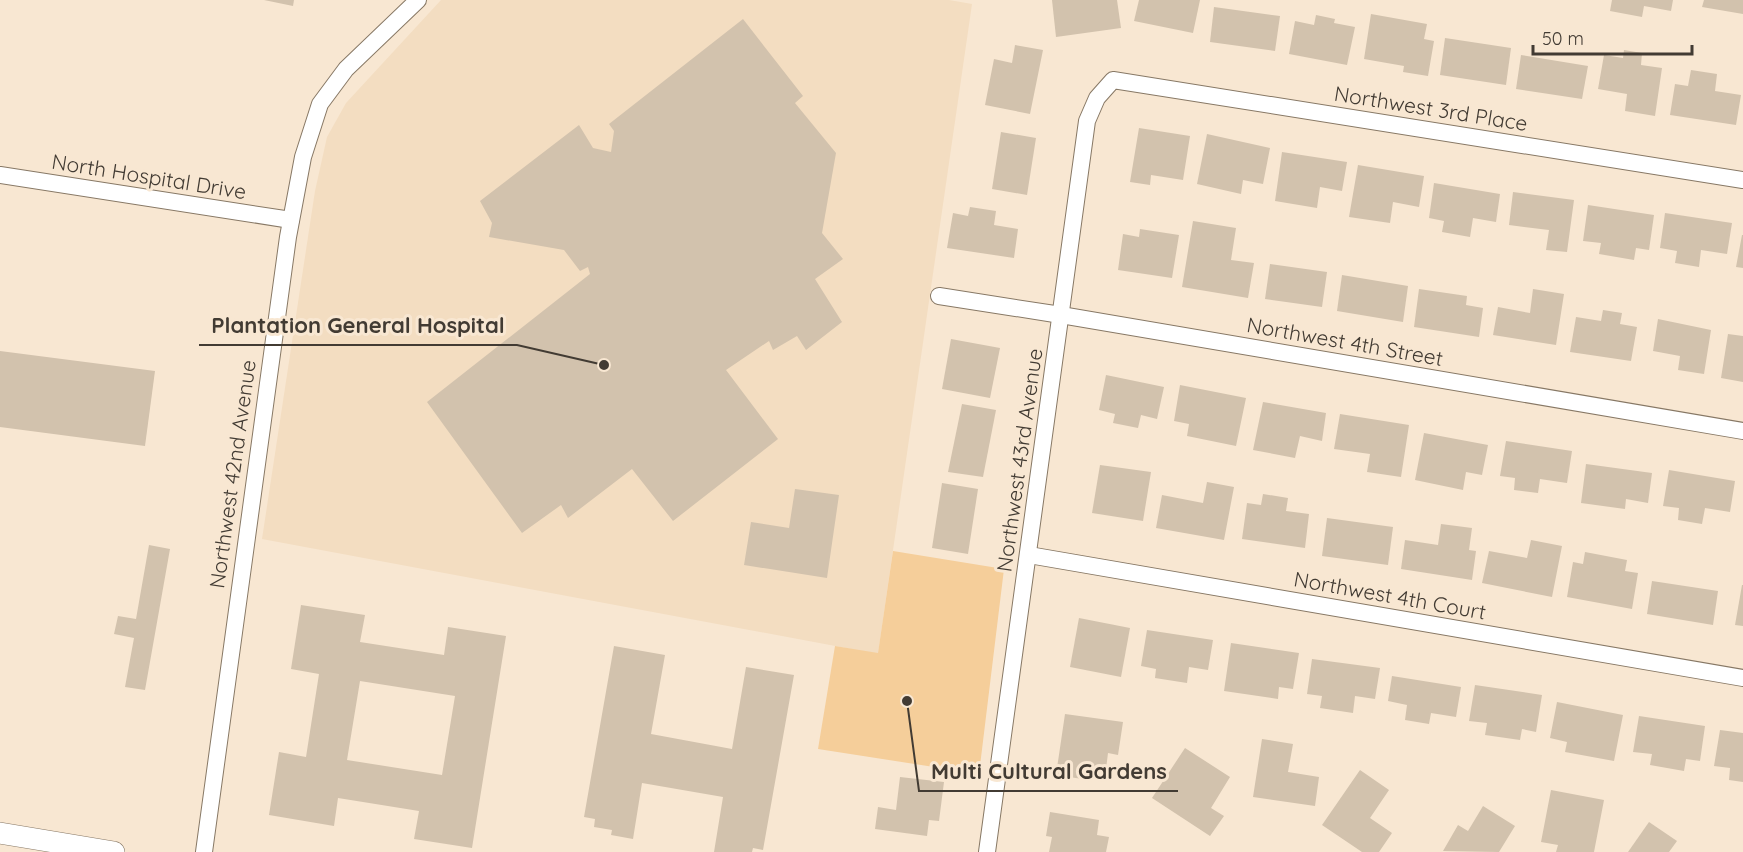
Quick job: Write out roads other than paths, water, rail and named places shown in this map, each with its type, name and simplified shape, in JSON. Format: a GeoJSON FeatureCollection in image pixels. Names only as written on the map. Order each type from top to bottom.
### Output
{"type":"FeatureCollection","features":[{"type":"Feature","properties":{"kind":"street","name":"Northwest 42nd Avenue"},"geometry":{"type":"LineString","coordinates":[[204,852],[245,540],[291,220],[303,157],[320,104],[346,69],[417,0]]}},
{"type":"Feature","properties":{"kind":"street","name":"Northwest 3rd Place"},"geometry":{"type":"LineString","coordinates":[[1113,80],[1743,180]]}},
{"type":"Feature","properties":{"kind":"street","name":"Northwest 43rd Avenue"},"geometry":{"type":"LineString","coordinates":[[987,852],[1087,121],[1097,98],[1113,80]]}},
{"type":"Feature","properties":{"kind":"street","name":"North Hospital Drive"},"geometry":{"type":"LineString","coordinates":[[0,175],[291,220]]}},
{"type":"Feature","properties":{"kind":"street","name":"Northwest 4th Street"},"geometry":{"type":"LineString","coordinates":[[939,296],[1743,431]]}},
{"type":"Feature","properties":{"kind":"street","name":"Northwest 4th Court"},"geometry":{"type":"LineString","coordinates":[[1029,555],[1743,678]]}},
{"type":"Feature","properties":{"kind":"street"},"geometry":{"type":"LineString","coordinates":[[0,833],[114,852]]}},
{"type":"Feature","properties":{"kind":"place","name":"Plantation General Hospital"},"geometry":{"type":"Point","coordinates":[604,365]}},
{"type":"Feature","properties":{"kind":"place","name":"Multi Cultural Gardens"},"geometry":{"type":"Point","coordinates":[907,701]}}]}
